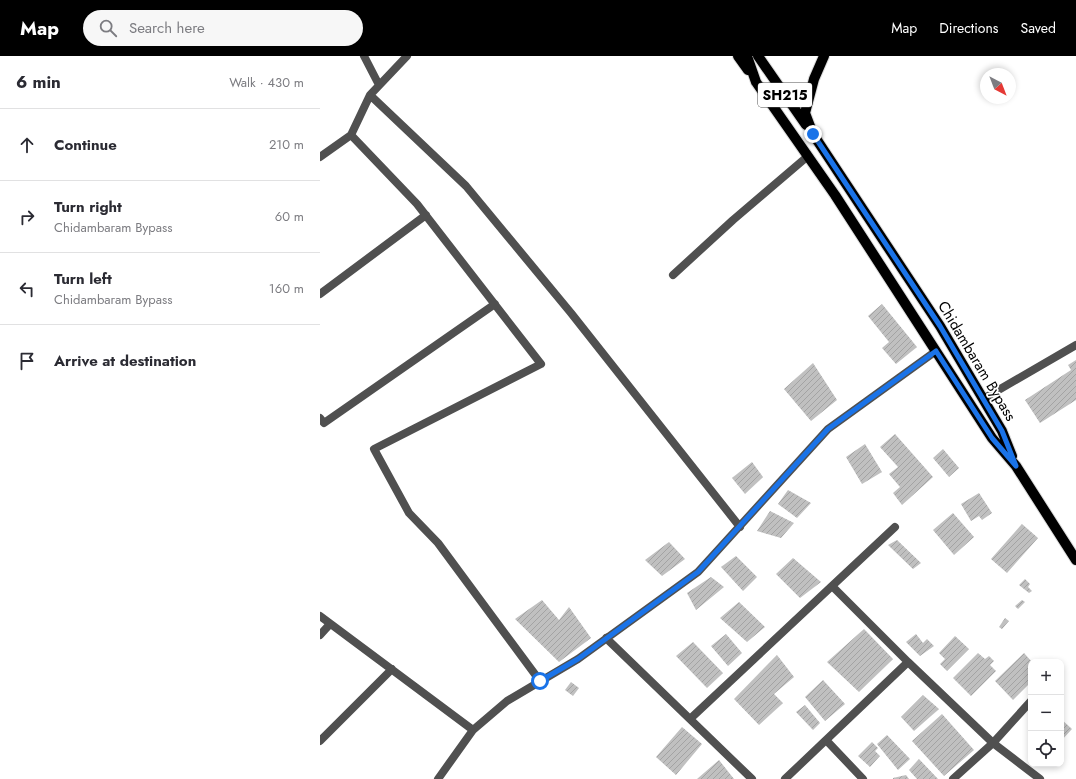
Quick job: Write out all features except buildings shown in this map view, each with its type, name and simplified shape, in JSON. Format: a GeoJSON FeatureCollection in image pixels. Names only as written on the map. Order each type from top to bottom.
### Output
{"type":"FeatureCollection","features":[{"type":"Feature","properties":{"kind":"main road","name":"SH215"},"geometry":{"type":"LineString","coordinates":[[738,56],[756,82]]}},
{"type":"Feature","properties":{"kind":"main road","name":"Chidambaram Bypass"},"geometry":{"type":"LineString","coordinates":[[747,56],[756,82],[808,156],[992,438],[1016,466]]}},
{"type":"Feature","properties":{"kind":"main road","name":"SH215"},"geometry":{"type":"LineString","coordinates":[[758,56],[813,134]]}},
{"type":"Feature","properties":{"kind":"main road","name":"Chidambaram Bypass"},"geometry":{"type":"LineString","coordinates":[[824,56],[814,79],[805,113],[813,134],[940,326],[1002,431],[1016,466]]}},
{"type":"Feature","properties":{"kind":"main road"},"geometry":{"type":"LineString","coordinates":[[1016,466],[1076,560]]}},
{"type":"Feature","properties":{"kind":"street"},"geometry":{"type":"LineString","coordinates":[[364,56],[379,85]]}},
{"type":"Feature","properties":{"kind":"street"},"geometry":{"type":"LineString","coordinates":[[320,157],[351,135],[370,95],[407,56]]}},
{"type":"Feature","properties":{"kind":"street"},"geometry":{"type":"LineString","coordinates":[[370,95],[466,186],[571,313],[740,527]]}},
{"type":"Feature","properties":{"kind":"street"},"geometry":{"type":"LineString","coordinates":[[351,135],[417,204],[541,364],[374,449],[409,513],[438,544],[540,681]]}},
{"type":"Feature","properties":{"kind":"street"},"geometry":{"type":"LineString","coordinates":[[673,276],[733,220],[808,156]]}},
{"type":"Feature","properties":{"kind":"street"},"geometry":{"type":"LineString","coordinates":[[320,294],[426,215]]}},
{"type":"Feature","properties":{"kind":"street"},"geometry":{"type":"LineString","coordinates":[[320,418],[324,424],[495,304]]}},
{"type":"Feature","properties":{"kind":"street"},"geometry":{"type":"LineString","coordinates":[[983,399],[1076,345]]}},
{"type":"Feature","properties":{"kind":"street"},"geometry":{"type":"LineString","coordinates":[[439,779],[473,730],[507,701],[578,659],[698,572],[828,429],[936,351]]}},
{"type":"Feature","properties":{"kind":"street"},"geometry":{"type":"LineString","coordinates":[[690,719],[895,527]]}},
{"type":"Feature","properties":{"kind":"street"},"geometry":{"type":"LineString","coordinates":[[832,586],[992,743],[1040,779]]}},
{"type":"Feature","properties":{"kind":"street"},"geometry":{"type":"LineString","coordinates":[[320,616],[473,730]]}},
{"type":"Feature","properties":{"kind":"street"},"geometry":{"type":"LineString","coordinates":[[320,634],[330,624]]}},
{"type":"Feature","properties":{"kind":"street"},"geometry":{"type":"LineString","coordinates":[[606,638],[752,779]]}},
{"type":"Feature","properties":{"kind":"street"},"geometry":{"type":"LineString","coordinates":[[785,779],[908,662]]}},
{"type":"Feature","properties":{"kind":"street"},"geometry":{"type":"LineString","coordinates":[[320,741],[392,669]]}},
{"type":"Feature","properties":{"kind":"street"},"geometry":{"type":"LineString","coordinates":[[953,779],[992,743],[1028,704]]}},
{"type":"Feature","properties":{"kind":"street"},"geometry":{"type":"LineString","coordinates":[[826,740],[864,779]]}},
{"type":"Feature","properties":{"kind":"route"},"geometry":{"type":"LineString","coordinates":[[540,681],[578,659],[698,572],[828,429],[936,351],[992,438],[1016,466],[1002,431],[940,326],[860,208],[813,134]]}}]}
